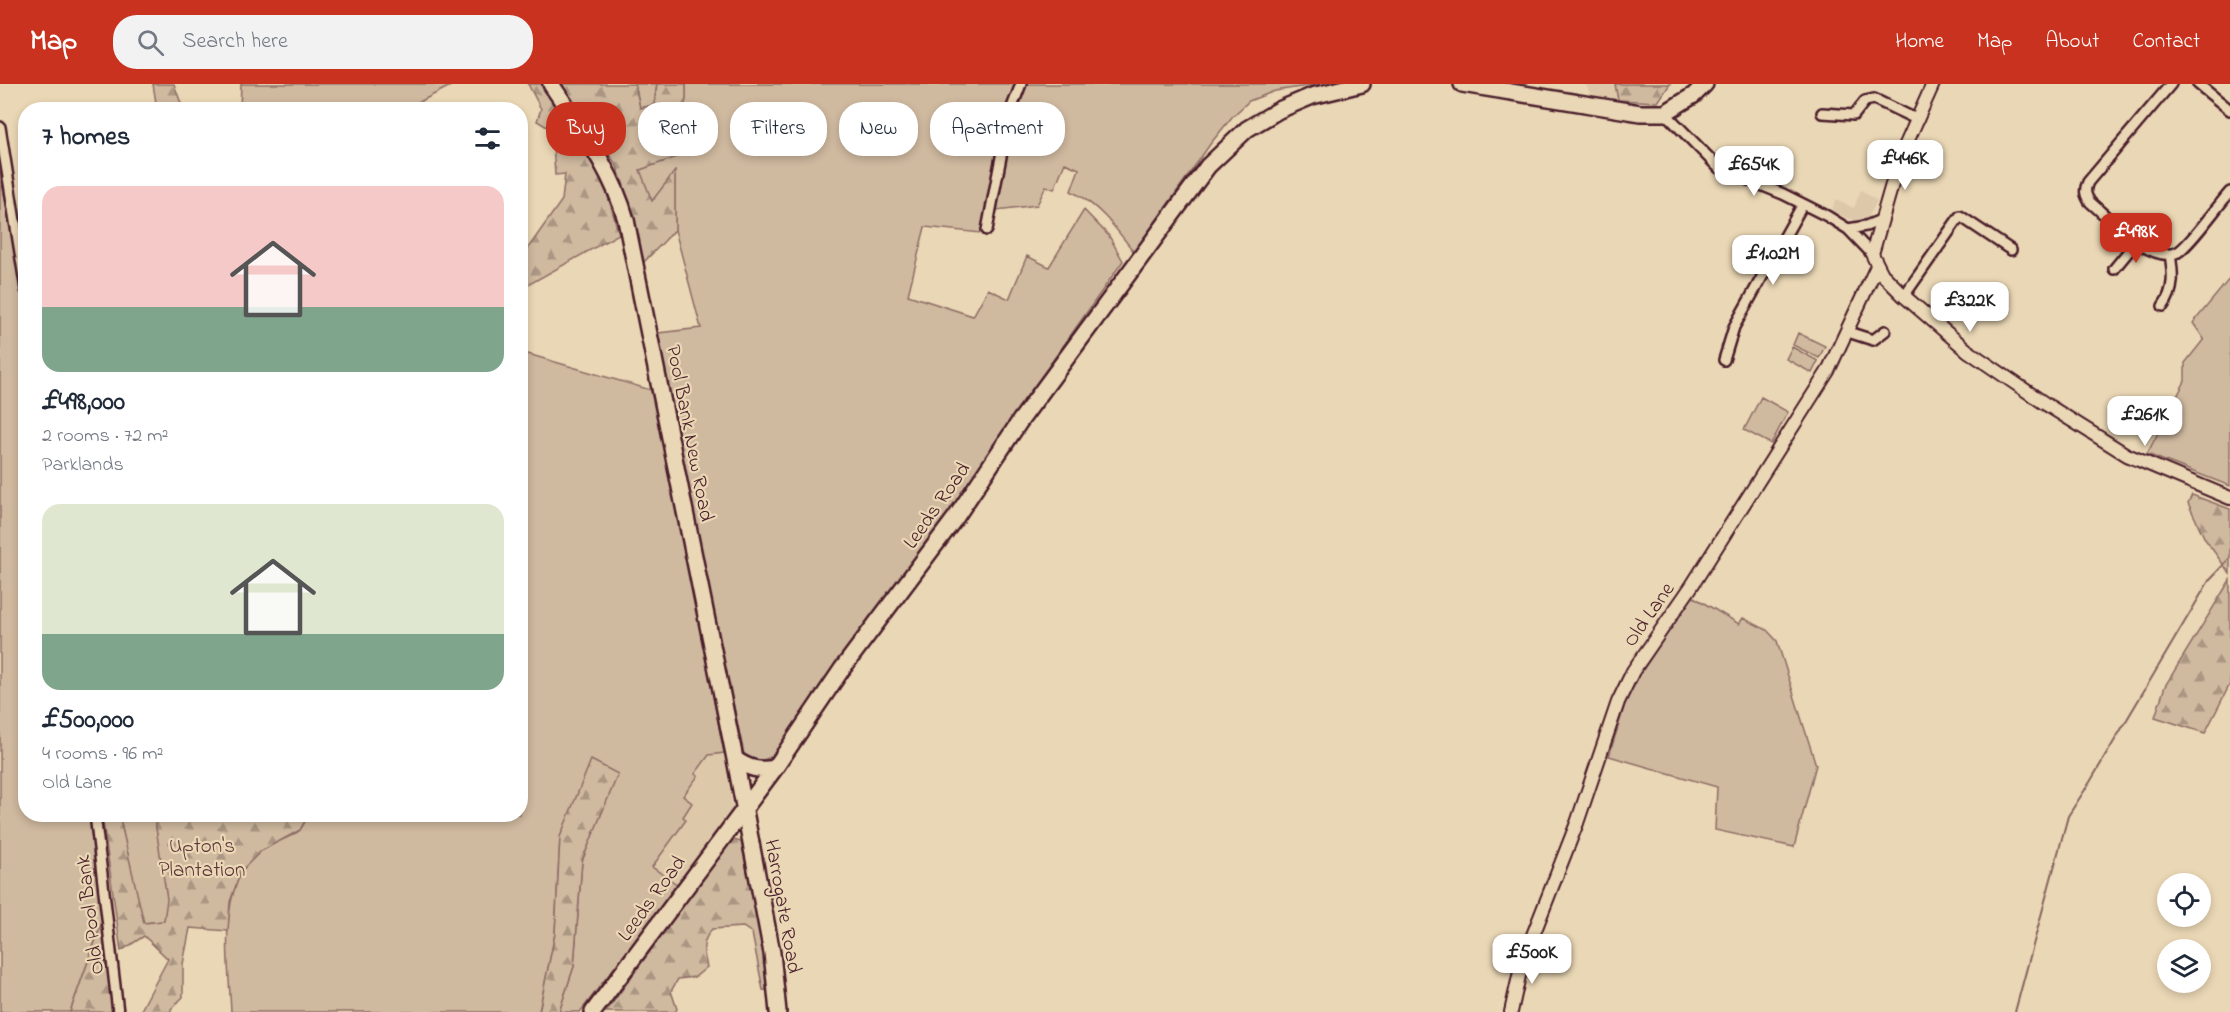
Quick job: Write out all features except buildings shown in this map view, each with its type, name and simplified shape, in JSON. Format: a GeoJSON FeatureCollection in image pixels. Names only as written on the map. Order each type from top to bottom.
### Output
{"type":"FeatureCollection","features":[{"type":"Feature","properties":{"kind":"highway","name":"Pool Bank New Road"},"geometry":{"type":"LineString","coordinates":[[551,84],[605,165],[616,187],[626,220],[744,808]]}},
{"type":"Feature","properties":{"kind":"highway","name":"Leeds Road"},"geometry":{"type":"LineString","coordinates":[[593,1012],[775,768],[842,669],[956,517],[1020,421],[1208,166],[1247,129],[1279,110],[1312,96],[1362,84]]}},
{"type":"Feature","properties":{"kind":"highway"},"geometry":{"type":"LineString","coordinates":[[1462,84],[1500,87],[1640,113],[1665,113],[1694,95],[1704,84]]}},
{"type":"Feature","properties":{"kind":"highway"},"geometry":{"type":"LineString","coordinates":[[735,759],[746,767],[754,769],[775,768]]}},
{"type":"Feature","properties":{"kind":"highway","name":"Harrogate Road"},"geometry":{"type":"LineString","coordinates":[[744,808],[772,953],[778,1012]]}},
{"type":"Feature","properties":{"kind":"street"},"geometry":{"type":"LineString","coordinates":[[987,230],[1009,115],[1022,84]]}},
{"type":"Feature","properties":{"kind":"street","name":"Old Lane"},"geometry":{"type":"LineString","coordinates":[[1511,1012],[1518,976],[1576,823],[1618,702],[1628,681],[1832,366],[1848,332],[1874,260],[1881,220],[1899,160],[1933,84]]}},
{"type":"Feature","properties":{"kind":"street"},"geometry":{"type":"LineString","coordinates":[[2171,84],[2088,182],[2085,188],[2086,196],[2090,202],[2137,241],[2157,254],[2170,254],[2184,247],[2230,192]]}},
{"type":"Feature","properties":{"kind":"street"},"geometry":{"type":"LineString","coordinates":[[2198,84],[2230,110]]}},
{"type":"Feature","properties":{"kind":"street"},"geometry":{"type":"LineString","coordinates":[[1822,113],[1854,115],[1865,101],[1874,99],[1918,120]]}},
{"type":"Feature","properties":{"kind":"street"},"geometry":{"type":"LineString","coordinates":[[1665,113],[1719,168],[1803,204],[1848,229],[1874,260],[1881,274],[1904,296],[1968,351],[2044,403],[2127,455],[2230,498]]}},
{"type":"Feature","properties":{"kind":"street"},"geometry":{"type":"LineString","coordinates":[[0,127],[18,240]]}},
{"type":"Feature","properties":{"kind":"street"},"geometry":{"type":"LineString","coordinates":[[1724,360],[1734,327],[1803,204]]}},
{"type":"Feature","properties":{"kind":"street"},"geometry":{"type":"LineString","coordinates":[[1904,296],[1959,216],[2011,250]]}},
{"type":"Feature","properties":{"kind":"street"},"geometry":{"type":"LineString","coordinates":[[1848,229],[1866,226],[1881,220]]}},
{"type":"Feature","properties":{"kind":"street"},"geometry":{"type":"LineString","coordinates":[[2114,269],[2137,241]]}},
{"type":"Feature","properties":{"kind":"street"},"geometry":{"type":"LineString","coordinates":[[2163,306],[2169,297],[2172,284],[2170,254]]}},
{"type":"Feature","properties":{"kind":"street"},"geometry":{"type":"LineString","coordinates":[[1848,332],[1873,340],[1885,332]]}},
{"type":"Feature","properties":{"kind":"street","name":"Old Pool Bank"},"geometry":{"type":"LineString","coordinates":[[96,822],[118,1012]]}},
{"type":"Feature","properties":{"kind":"shaded area"},"geometry":{"type":"Polygon","coordinates":[[[1585,84],[1615,84],[1618,100],[1599,97],[1590,92],[1585,84]]]}},
{"type":"Feature","properties":{"kind":"shaded area"},"geometry":{"type":"Polygon","coordinates":[[[1861,190],[1877,201],[1865,223],[1832,211],[1835,200],[1854,208],[1861,190]]]}},
{"type":"Feature","properties":{"kind":"shaded area"},"geometry":{"type":"Polygon","coordinates":[[[724,753],[733,809],[678,885],[652,867],[686,820],[682,818],[683,796],[698,777],[694,774],[709,754],[724,753]]]}},
{"type":"Feature","properties":{"kind":"green space"},"geometry":{"type":"Polygon","coordinates":[[[153,84],[174,84],[180,102],[156,102],[153,84]]]}},
{"type":"Feature","properties":{"kind":"green space"},"geometry":{"type":"Polygon","coordinates":[[[241,84],[454,84],[419,102],[240,102],[241,84]]]}},
{"type":"Feature","properties":{"kind":"green space"},"geometry":{"type":"Polygon","coordinates":[[[528,84],[544,84],[556,102],[546,102],[546,126],[537,121],[541,109],[528,84]]]}},
{"type":"Feature","properties":{"kind":"green space"},"geometry":{"type":"Polygon","coordinates":[[[557,84],[635,84],[639,102],[638,156],[677,156],[640,170],[652,201],[675,171],[675,230],[644,262],[623,183],[616,164],[610,156],[626,156],[626,102],[570,102],[557,84]]]}},
{"type":"Feature","properties":{"kind":"green space"},"geometry":{"type":"Polygon","coordinates":[[[635,84],[657,84],[654,102],[639,102],[635,84]]]}},
{"type":"Feature","properties":{"kind":"green space"},"geometry":{"type":"Polygon","coordinates":[[[657,84],[686,84],[685,102],[654,102],[657,84]]]}},
{"type":"Feature","properties":{"kind":"green space"},"geometry":{"type":"Polygon","coordinates":[[[686,84],[1018,84],[1009,102],[930,102],[930,156],[997,156],[981,233],[925,227],[908,295],[973,316],[988,289],[1009,299],[1027,256],[1049,267],[1084,210],[1109,236],[1123,261],[1020,407],[958,505],[773,756],[761,760],[751,759],[744,754],[701,553],[658,333],[701,328],[675,230],[675,172],[652,202],[639,170],[677,156],[718,156],[718,102],[685,102],[686,84]]]}},
{"type":"Feature","properties":{"kind":"green space"},"geometry":{"type":"Polygon","coordinates":[[[1025,84],[1320,84],[1275,91],[1249,101],[1232,117],[1211,143],[1134,252],[1098,210],[1071,191],[1079,169],[1065,163],[1054,189],[1046,186],[1037,205],[997,210],[1005,156],[1065,156],[1065,102],[1018,102],[1025,84]]]}},
{"type":"Feature","properties":{"kind":"green space"},"geometry":{"type":"Polygon","coordinates":[[[1615,84],[1670,84],[1658,102],[1618,100],[1615,84]]]}},
{"type":"Feature","properties":{"kind":"green space"},"geometry":{"type":"Polygon","coordinates":[[[554,156],[594,156],[598,162],[619,234],[528,285],[528,248],[562,200],[565,174],[555,175],[554,156]]]}},
{"type":"Feature","properties":{"kind":"green space"},"geometry":{"type":"Polygon","coordinates":[[[0,171],[18,273],[18,822],[90,822],[104,917],[70,1012],[0,1012],[0,171]]]}},
{"type":"Feature","properties":{"kind":"green space"},"geometry":{"type":"Polygon","coordinates":[[[2230,278],[2230,486],[2147,454],[2185,381],[2185,363],[2204,339],[2193,323],[2230,278]]]}},
{"type":"Feature","properties":{"kind":"green space"},"geometry":{"type":"Polygon","coordinates":[[[1798,333],[1825,346],[1819,358],[1793,345],[1798,333]]]}},
{"type":"Feature","properties":{"kind":"green space"},"geometry":{"type":"Polygon","coordinates":[[[1792,347],[1818,361],[1812,373],[1786,359],[1792,347]]]}},
{"type":"Feature","properties":{"kind":"green space"},"geometry":{"type":"Polygon","coordinates":[[[528,354],[651,390],[681,527],[724,753],[709,755],[695,774],[698,776],[683,796],[692,803],[683,817],[686,820],[652,867],[678,885],[580,1012],[559,1012],[574,966],[582,861],[617,774],[560,837],[555,934],[539,1012],[231,1012],[228,925],[237,882],[247,864],[262,850],[291,836],[304,822],[528,822],[528,354]]]}},
{"type":"Feature","properties":{"kind":"green space"},"geometry":{"type":"Polygon","coordinates":[[[1761,397],[1788,412],[1771,444],[1744,430],[1761,397]]]}},
{"type":"Feature","properties":{"kind":"green space"},"geometry":{"type":"Polygon","coordinates":[[[2192,495],[2230,509],[2230,574],[2205,539],[2188,503],[2192,495]]]}},
{"type":"Feature","properties":{"kind":"green space"},"geometry":{"type":"Polygon","coordinates":[[[2230,580],[2230,684],[2205,733],[2155,717],[2165,686],[2230,580]]]}},
{"type":"Feature","properties":{"kind":"green space"},"geometry":{"type":"Polygon","coordinates":[[[1692,596],[1739,624],[1743,618],[1767,630],[1777,641],[1816,765],[1794,847],[1715,830],[1717,787],[1609,756],[1626,701],[1642,671],[1692,596]]]}},
{"type":"Feature","properties":{"kind":"green space"},"geometry":{"type":"Polygon","coordinates":[[[591,760],[618,774],[582,861],[574,966],[559,1012],[539,1012],[555,934],[560,837],[591,760]]]}},
{"type":"Feature","properties":{"kind":"green space","name":"Upton's Plantation"},"geometry":{"type":"Polygon","coordinates":[[[103,822],[121,822],[144,923],[164,921],[167,899],[155,822],[304,822],[300,830],[261,851],[241,871],[230,902],[228,931],[190,928],[183,964],[183,997],[171,1009],[171,1012],[140,1012],[168,959],[144,936],[121,951],[103,822]]]}},
{"type":"Feature","properties":{"kind":"green space"},"geometry":{"type":"Polygon","coordinates":[[[121,822],[155,822],[168,899],[164,921],[143,923],[121,822]]]}},
{"type":"Feature","properties":{"kind":"green space"},"geometry":{"type":"Polygon","coordinates":[[[731,839],[741,842],[772,991],[763,990],[752,933],[743,927],[712,929],[706,938],[704,947],[707,967],[695,977],[678,979],[671,991],[677,1009],[675,1012],[606,1012],[731,839]]]}},
{"type":"Feature","properties":{"kind":"green space"},"geometry":{"type":"Polygon","coordinates":[[[104,917],[112,1012],[70,1012],[104,917]]]}},
{"type":"Feature","properties":{"kind":"waterway"},"geometry":{"type":"LineString","coordinates":[[2015,1012],[2068,816],[2210,579],[2230,558]]}}]}
